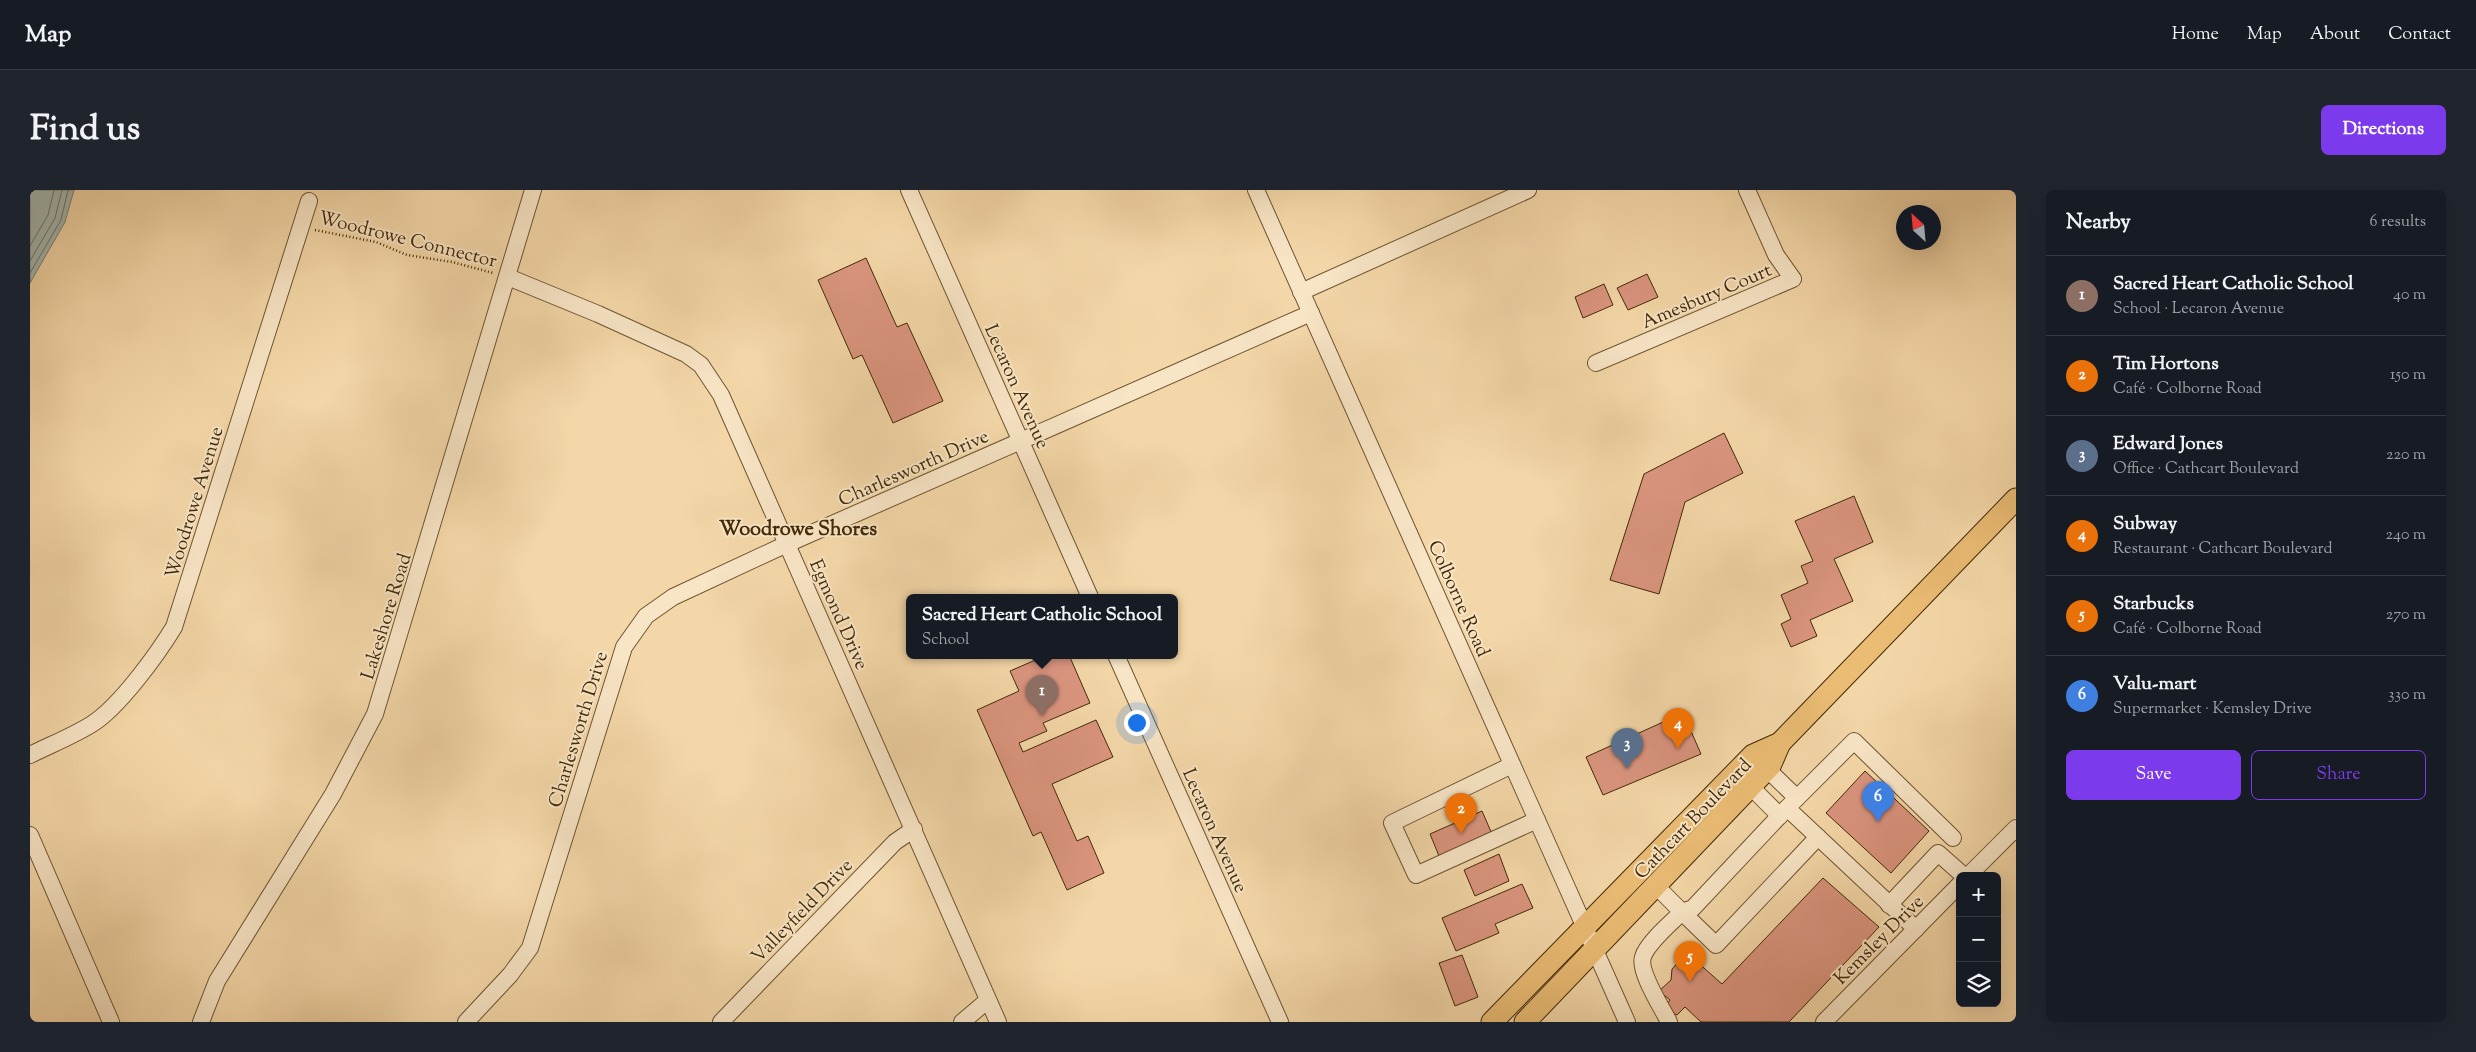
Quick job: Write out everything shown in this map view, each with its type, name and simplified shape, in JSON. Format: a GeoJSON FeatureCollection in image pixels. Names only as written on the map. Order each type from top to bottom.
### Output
{"type":"FeatureCollection","features":[{"type":"Feature","properties":{"kind":"main road"},"geometry":{"type":"LineString","coordinates":[[1780,742],[2016,499]]}},
{"type":"Feature","properties":{"kind":"main road","name":"Cathcart Boulevard"},"geometry":{"type":"LineString","coordinates":[[1525,1022],[1767,769],[1776,755],[1780,742]]}},
{"type":"Feature","properties":{"kind":"main road","name":"Cathcart Boulevard"},"geometry":{"type":"LineString","coordinates":[[1492,1022],[1753,755],[1780,742]]}},
{"type":"Feature","properties":{"kind":"street","name":"Lakeshore Road"},"geometry":{"type":"LineString","coordinates":[[200,1022],[217,981],[334,794],[376,714],[533,190]]}},
{"type":"Feature","properties":{"kind":"street","name":"Lecaron Avenue"},"geometry":{"type":"LineString","coordinates":[[909,190],[1089,594]]}},
{"type":"Feature","properties":{"kind":"street","name":"Colborne Road"},"geometry":{"type":"LineString","coordinates":[[1256,190],[1627,1022]]}},
{"type":"Feature","properties":{"kind":"street"},"geometry":{"type":"LineString","coordinates":[[1301,292],[1528,190]]}},
{"type":"Feature","properties":{"kind":"street","name":"Amesbury Court"},"geometry":{"type":"LineString","coordinates":[[1596,363],[1793,279],[1776,255],[1747,190]]}},
{"type":"Feature","properties":{"kind":"street","name":"Woodrowe Avenue"},"geometry":{"type":"LineString","coordinates":[[30,754],[93,724],[108,711],[158,651],[174,627],[309,201]]}},
{"type":"Feature","properties":{"kind":"street","name":"Egmond Drive"},"geometry":{"type":"LineString","coordinates":[[508,277],[686,354],[701,365],[721,394],[998,1022]]}},
{"type":"Feature","properties":{"kind":"street","name":"Charlesworth Drive"},"geometry":{"type":"LineString","coordinates":[[466,1022],[510,976],[530,948],[624,647],[646,616],[673,597],[787,544],[1311,313]]}},
{"type":"Feature","properties":{"kind":"street","name":"Lecaron Avenue"},"geometry":{"type":"LineString","coordinates":[[1118,659],[1280,1022]]}},
{"type":"Feature","properties":{"kind":"street"},"geometry":{"type":"LineString","coordinates":[[1669,1022],[1642,969],[1642,957],[1650,945],[1682,912],[1693,908],[1788,807],[1854,741],[1954,838]]}},
{"type":"Feature","properties":{"kind":"street"},"geometry":{"type":"LineString","coordinates":[[1512,765],[1392,823],[1421,873],[1536,820]]}},
{"type":"Feature","properties":{"kind":"street"},"geometry":{"type":"LineString","coordinates":[[1767,769],[1788,807]]}},
{"type":"Feature","properties":{"kind":"street"},"geometry":{"type":"LineString","coordinates":[[1751,786],[1788,807],[1916,929]]}},
{"type":"Feature","properties":{"kind":"street"},"geometry":{"type":"LineString","coordinates":[[1972,872],[2016,828]]}},
{"type":"Feature","properties":{"kind":"street","name":"Valleyfield Drive"},"geometry":{"type":"LineString","coordinates":[[721,1022],[894,842],[914,829]]}},
{"type":"Feature","properties":{"kind":"street"},"geometry":{"type":"LineString","coordinates":[[30,835],[111,1022]]}},
{"type":"Feature","properties":{"kind":"street"},"geometry":{"type":"LineString","coordinates":[[1656,886],[1716,945],[1818,837]]}},
{"type":"Feature","properties":{"kind":"street"},"geometry":{"type":"LineString","coordinates":[[1889,904],[1938,853],[1959,872]]}},
{"type":"Feature","properties":{"kind":"street","name":"Kemsley Drive"},"geometry":{"type":"LineString","coordinates":[[1824,1022],[1956,888]]}},
{"type":"Feature","properties":{"kind":"street"},"geometry":{"type":"LineString","coordinates":[[962,1022],[988,1000]]}},
{"type":"Feature","properties":{"kind":"path","name":"Woodrowe Connector"},"geometry":{"type":"LineString","coordinates":[[301,227],[376,242],[407,255],[452,262],[508,277]]}},
{"type":"Feature","properties":{"kind":"water"},"geometry":{"type":"Polygon","coordinates":[[[30,190],[74,190],[65,222],[30,283],[30,190]]]}},
{"type":"Feature","properties":{"kind":"building"},"geometry":{"type":"Polygon","coordinates":[[[866,258],[897,327],[907,323],[943,401],[893,423],[862,355],[853,359],[818,280],[866,258]]]}},
{"type":"Feature","properties":{"kind":"building"},"geometry":{"type":"Polygon","coordinates":[[[1647,274],[1658,297],[1628,310],[1617,288],[1647,274]]]}},
{"type":"Feature","properties":{"kind":"building"},"geometry":{"type":"Polygon","coordinates":[[[1604,284],[1613,305],[1583,318],[1575,297],[1604,284]]]}},
{"type":"Feature","properties":{"kind":"building"},"geometry":{"type":"Polygon","coordinates":[[[1724,433],[1743,473],[1685,502],[1659,594],[1610,580],[1644,474],[1724,433]]]}},
{"type":"Feature","properties":{"kind":"building"},"geometry":{"type":"Polygon","coordinates":[[[1854,496],[1873,542],[1834,559],[1853,601],[1810,620],[1817,636],[1791,647],[1781,624],[1791,619],[1781,595],[1808,583],[1801,566],[1813,561],[1795,521],[1854,496]]]}},
{"type":"Feature","properties":{"kind":"building"},"geometry":{"type":"Polygon","coordinates":[[[1038,659],[1071,659],[1090,703],[1043,723],[1047,731],[1019,743],[1023,752],[1096,720],[1113,757],[1052,784],[1077,841],[1088,836],[1104,873],[1067,890],[1041,832],[1033,836],[977,710],[1019,691],[1010,671],[1038,659]]]}},
{"type":"Feature","properties":{"kind":"building"},"geometry":{"type":"Polygon","coordinates":[[[1683,713],[1701,754],[1603,795],[1586,757],[1683,713]]]}},
{"type":"Feature","properties":{"kind":"building"},"geometry":{"type":"Polygon","coordinates":[[[1865,771],[1929,831],[1891,873],[1826,813],[1865,771]]]}},
{"type":"Feature","properties":{"kind":"building"},"geometry":{"type":"Polygon","coordinates":[[[1482,811],[1492,834],[1439,856],[1430,834],[1482,811]]]}},
{"type":"Feature","properties":{"kind":"building"},"geometry":{"type":"Polygon","coordinates":[[[1499,854],[1509,881],[1475,896],[1464,870],[1499,854]]]}},
{"type":"Feature","properties":{"kind":"building"},"geometry":{"type":"Polygon","coordinates":[[[1823,878],[1879,927],[1789,1022],[1701,1022],[1685,1007],[1677,1015],[1664,1008],[1670,1000],[1659,991],[1671,980],[1672,969],[1687,953],[1722,984],[1823,878]]]}},
{"type":"Feature","properties":{"kind":"building"},"geometry":{"type":"Polygon","coordinates":[[[1522,884],[1533,908],[1495,924],[1499,933],[1456,951],[1442,918],[1522,884]]]}},
{"type":"Feature","properties":{"kind":"building"},"geometry":{"type":"Polygon","coordinates":[[[1462,955],[1478,997],[1455,1006],[1439,963],[1462,955]]]}},
{"type":"Feature","properties":{"kind":"place","name":"Sacred Heart Catholic School"},"geometry":{"type":"Point","coordinates":[1042,716]}},
{"type":"Feature","properties":{"kind":"place","name":"Subway"},"geometry":{"type":"Point","coordinates":[1678,749]}},
{"type":"Feature","properties":{"kind":"place","name":"Edward Jones"},"geometry":{"type":"Point","coordinates":[1627,769]}},
{"type":"Feature","properties":{"kind":"place","name":"Valu-mart"},"geometry":{"type":"Point","coordinates":[1878,822]}},
{"type":"Feature","properties":{"kind":"place","name":"Tim Hortons"},"geometry":{"type":"Point","coordinates":[1461,834]}},
{"type":"Feature","properties":{"kind":"place","name":"Starbucks"},"geometry":{"type":"Point","coordinates":[1690,982]}},
{"type":"Feature","properties":{"kind":"district","name":"Woodrowe Shores"},"geometry":{"type":"Point","coordinates":[798,528]}}]}
